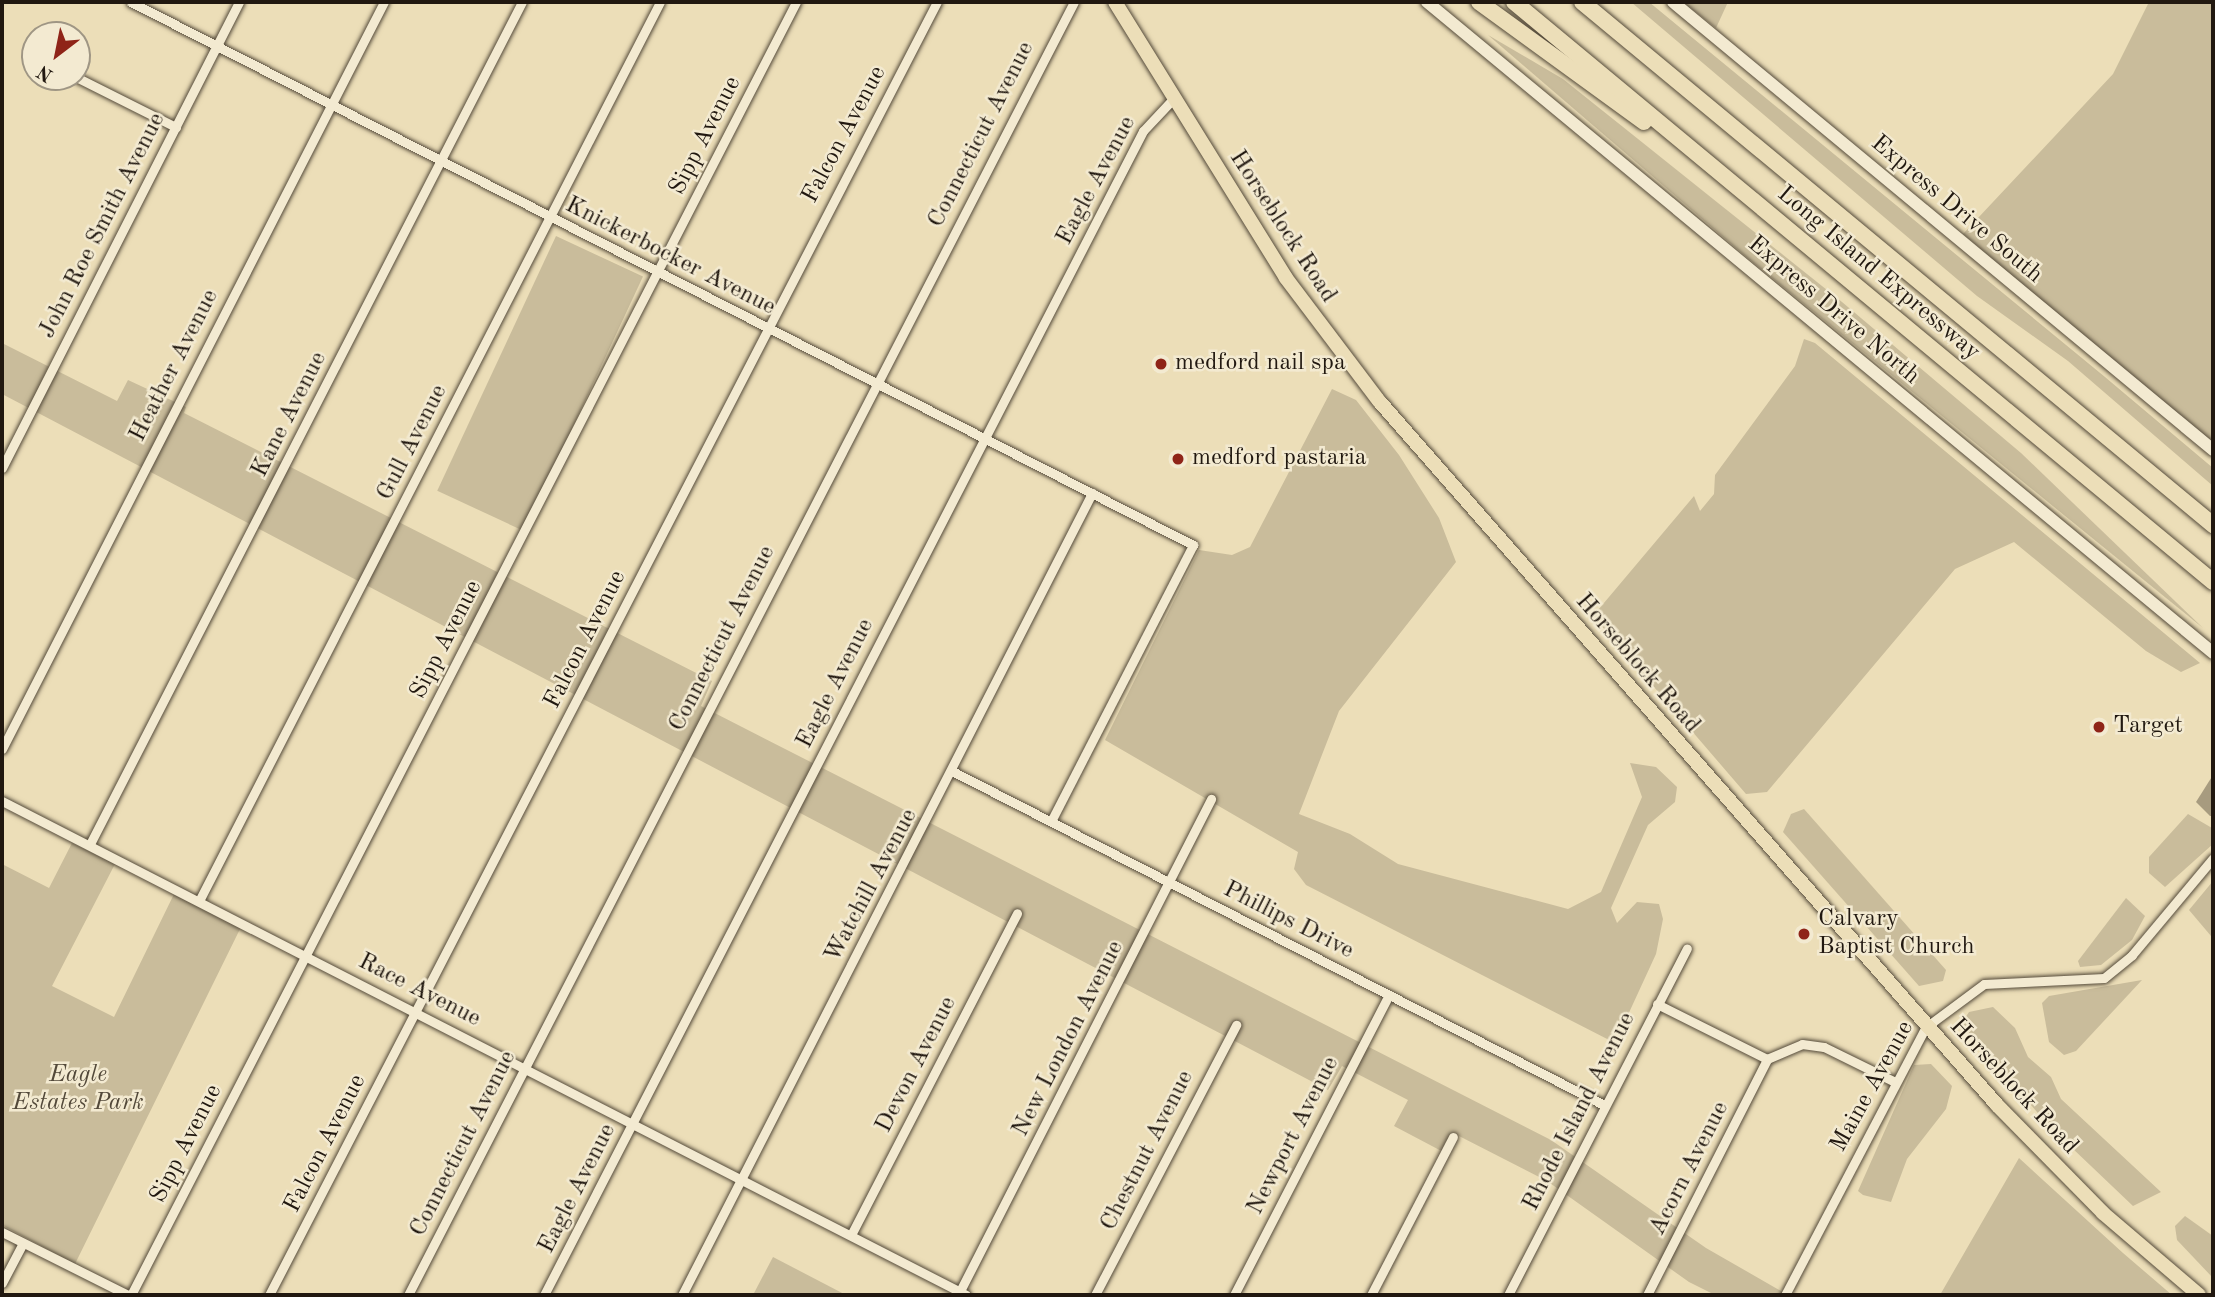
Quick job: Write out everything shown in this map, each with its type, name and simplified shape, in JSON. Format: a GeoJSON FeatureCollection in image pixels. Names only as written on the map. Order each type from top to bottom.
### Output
{"type":"FeatureCollection","features":[{"type":"Feature","properties":{"kind":"highway"},"geometry":{"type":"LineString","coordinates":[[1479,2],[1730,181]]}},
{"type":"Feature","properties":{"kind":"highway","name":"Long Island Expressway"},"geometry":{"type":"LineString","coordinates":[[1514,2],[2213,583]]}},
{"type":"Feature","properties":{"kind":"highway","name":"Long Island Expressway"},"geometry":{"type":"LineString","coordinates":[[1582,2],[2213,524]]}},
{"type":"Feature","properties":{"kind":"main road","name":"Horseblock Road"},"geometry":{"type":"LineString","coordinates":[[1115,2],[1286,278],[1353,370],[1926,1027],[2072,1183],[2199,1295]]}},
{"type":"Feature","properties":{"kind":"main road","name":"Express Drive North"},"geometry":{"type":"LineString","coordinates":[[1427,2],[2175,621],[2213,656]]}},
{"type":"Feature","properties":{"kind":"main road","name":"Express Drive South"},"geometry":{"type":"LineString","coordinates":[[1673,2],[2213,450]]}},
{"type":"Feature","properties":{"kind":"street","name":"Knickerbocker Avenue"},"geometry":{"type":"LineString","coordinates":[[131,2],[1193,545],[1051,821]]}},
{"type":"Feature","properties":{"kind":"street","name":"John Roe Smith Avenue"},"geometry":{"type":"LineString","coordinates":[[2,468],[239,2]]}},
{"type":"Feature","properties":{"kind":"street","name":"Heather Avenue"},"geometry":{"type":"LineString","coordinates":[[2,749],[384,2]]}},
{"type":"Feature","properties":{"kind":"street","name":"Kane Avenue"},"geometry":{"type":"LineString","coordinates":[[90,844],[522,2]]}},
{"type":"Feature","properties":{"kind":"street","name":"Gull Avenue"},"geometry":{"type":"LineString","coordinates":[[200,901],[660,2]]}},
{"type":"Feature","properties":{"kind":"street","name":"Sipp Avenue"},"geometry":{"type":"LineString","coordinates":[[130,1295],[796,2]]}},
{"type":"Feature","properties":{"kind":"street","name":"Falcon Avenue"},"geometry":{"type":"LineString","coordinates":[[269,1295],[937,2]]}},
{"type":"Feature","properties":{"kind":"street","name":"Connecticut Avenue"},"geometry":{"type":"LineString","coordinates":[[408,1295],[1074,2]]}},
{"type":"Feature","properties":{"kind":"street"},"geometry":{"type":"LineString","coordinates":[[91,84],[176,127]]}},
{"type":"Feature","properties":{"kind":"street","name":"Eagle Avenue"},"geometry":{"type":"LineString","coordinates":[[544,1295],[1146,125],[1173,99]]}},
{"type":"Feature","properties":{"kind":"street","name":"Watchill Avenue"},"geometry":{"type":"LineString","coordinates":[[682,1295],[954,772],[1091,492]]}},
{"type":"Feature","properties":{"kind":"street","name":"Phillips Drive"},"geometry":{"type":"LineString","coordinates":[[954,772],[1604,1105]]}},
{"type":"Feature","properties":{"kind":"street","name":"New London Avenue"},"geometry":{"type":"LineString","coordinates":[[961,1294],[1211,799]]}},
{"type":"Feature","properties":{"kind":"street","name":"Race Avenue"},"geometry":{"type":"LineString","coordinates":[[2,801],[416,1011],[961,1294]]}},
{"type":"Feature","properties":{"kind":"street","name":"Maine Avenue"},"geometry":{"type":"LineString","coordinates":[[1785,1295],[1926,1027],[1983,984],[2104,978],[2132,955],[2213,858]]}},
{"type":"Feature","properties":{"kind":"street","name":"Devon Avenue"},"geometry":{"type":"LineString","coordinates":[[851,1235],[1017,913]]}},
{"type":"Feature","properties":{"kind":"street","name":"Rhode Island Avenue"},"geometry":{"type":"LineString","coordinates":[[1508,1295],[1687,948]]}},
{"type":"Feature","properties":{"kind":"street","name":"Newport Avenue"},"geometry":{"type":"LineString","coordinates":[[1234,1295],[1389,995]]}},
{"type":"Feature","properties":{"kind":"street"},"geometry":{"type":"LineString","coordinates":[[1657,1004],[1767,1059],[1802,1044],[1824,1047],[1895,1082]]}},
{"type":"Feature","properties":{"kind":"street","name":"Chestnut Avenue"},"geometry":{"type":"LineString","coordinates":[[1095,1295],[1236,1025]]}},
{"type":"Feature","properties":{"kind":"street","name":"Acorn Avenue"},"geometry":{"type":"LineString","coordinates":[[1647,1295],[1767,1059]]}},
{"type":"Feature","properties":{"kind":"street"},"geometry":{"type":"LineString","coordinates":[[1371,1295],[1452,1137]]}},
{"type":"Feature","properties":{"kind":"street"},"geometry":{"type":"LineString","coordinates":[[2,1231],[130,1295]]}},
{"type":"Feature","properties":{"kind":"street"},"geometry":{"type":"LineString","coordinates":[[2,1283],[23,1242]]}},
{"type":"Feature","properties":{"kind":"green space"},"geometry":{"type":"Polygon","coordinates":[[[1631,2],[1649,2],[2105,377],[2213,468],[2213,486],[2068,361],[1977,296],[1631,2]]]}},
{"type":"Feature","properties":{"kind":"green space"},"geometry":{"type":"Polygon","coordinates":[[[1683,2],[1728,2],[1716,28],[1683,2]]]}},
{"type":"Feature","properties":{"kind":"green space"},"geometry":{"type":"Polygon","coordinates":[[[2149,2],[2213,2],[2213,447],[1963,234],[2113,74],[2149,2]]]}},
{"type":"Feature","properties":{"kind":"green space"},"geometry":{"type":"Polygon","coordinates":[[[1488,35],[1563,79],[1842,302],[2021,453],[2203,628],[1750,260],[1488,35]]]}},
{"type":"Feature","properties":{"kind":"green space"},"geometry":{"type":"Polygon","coordinates":[[[556,236],[643,277],[524,531],[437,491],[556,236]]]}},
{"type":"Feature","properties":{"kind":"green space"},"geometry":{"type":"Polygon","coordinates":[[[1804,339],[1815,343],[2200,663],[2181,672],[2146,651],[2014,542],[1955,569],[1767,792],[1746,794],[1593,616],[1694,496],[1700,511],[1714,494],[1715,475],[1795,366],[1804,339]]]}},
{"type":"Feature","properties":{"kind":"green space"},"geometry":{"type":"Polygon","coordinates":[[[2,343],[117,401],[128,380],[186,407],[184,413],[712,681],[701,706],[1551,1140],[1706,1248],[1788,1295],[1715,1295],[1689,1282],[1547,1181],[1459,1136],[1449,1155],[1394,1126],[1408,1100],[1342,1066],[1328,1090],[2,394],[2,343]]]}},
{"type":"Feature","properties":{"kind":"green space"},"geometry":{"type":"Polygon","coordinates":[[[1332,389],[1356,400],[1399,455],[1439,518],[1456,562],[1339,711],[1299,814],[1350,834],[1398,864],[1568,909],[1601,892],[1642,797],[1630,763],[1656,767],[1677,787],[1675,802],[1648,825],[1611,908],[1617,923],[1637,902],[1659,904],[1663,919],[1656,954],[1615,1043],[1306,885],[1294,869],[1298,852],[1105,740],[1199,550],[1232,555],[1250,547],[1332,389]]]}},
{"type":"Feature","properties":{"kind":"green space"},"geometry":{"type":"Polygon","coordinates":[[[1804,809],[1946,970],[1943,981],[1919,986],[1783,832],[1791,814],[1804,809]]]}},
{"type":"Feature","properties":{"kind":"green space"},"geometry":{"type":"Polygon","coordinates":[[[2188,814],[2212,828],[2213,844],[2165,887],[2149,873],[2149,857],[2188,814]]]}},
{"type":"Feature","properties":{"kind":"green space","name":"Eagle Estates Park"},"geometry":{"type":"Polygon","coordinates":[[[72,843],[115,864],[52,986],[114,1017],[175,892],[241,927],[75,1264],[2,1225],[2,864],[49,888],[72,843]]]}},
{"type":"Feature","properties":{"kind":"green space"},"geometry":{"type":"Polygon","coordinates":[[[2213,881],[2213,933],[2211,936],[2189,910],[2213,881]]]}},
{"type":"Feature","properties":{"kind":"green space"},"geometry":{"type":"Polygon","coordinates":[[[2126,898],[2145,916],[2132,940],[2101,965],[2080,967],[2078,961],[2126,898]]]}},
{"type":"Feature","properties":{"kind":"green space"},"geometry":{"type":"Polygon","coordinates":[[[2142,980],[2076,1051],[2064,1055],[2049,1042],[2042,1003],[2049,996],[2142,980]]]}},
{"type":"Feature","properties":{"kind":"green space"},"geometry":{"type":"Polygon","coordinates":[[[1993,1007],[2015,1028],[2028,1057],[2051,1077],[2061,1099],[2161,1192],[2133,1206],[2050,1127],[1961,1024],[1969,1012],[1993,1007]]]}},
{"type":"Feature","properties":{"kind":"green space"},"geometry":{"type":"Polygon","coordinates":[[[1931,1064],[1952,1086],[1946,1109],[1907,1159],[1891,1202],[1863,1195],[1858,1191],[1914,1065],[1931,1064]]]}},
{"type":"Feature","properties":{"kind":"green space"},"geometry":{"type":"Polygon","coordinates":[[[2019,1158],[2123,1253],[2172,1295],[1940,1295],[2019,1158]]]}},
{"type":"Feature","properties":{"kind":"green space"},"geometry":{"type":"Polygon","coordinates":[[[2185,1216],[2213,1236],[2213,1278],[2177,1240],[2175,1226],[2185,1216]]]}},
{"type":"Feature","properties":{"kind":"green space"},"geometry":{"type":"Polygon","coordinates":[[[773,1257],[846,1295],[753,1295],[773,1257]]]}},
{"type":"Feature","properties":{"kind":"shaded area"},"geometry":{"type":"Polygon","coordinates":[[[2213,775],[2213,816],[2210,816],[2196,802],[2213,775]]]}},
{"type":"Feature","properties":{"kind":"place","name":"medford nail spa"},"geometry":{"type":"Point","coordinates":[1161,364]}},
{"type":"Feature","properties":{"kind":"place","name":"medford pastaria"},"geometry":{"type":"Point","coordinates":[1178,459]}},
{"type":"Feature","properties":{"kind":"place","name":"Target"},"geometry":{"type":"Point","coordinates":[2099,727]}},
{"type":"Feature","properties":{"kind":"place","name":"Calvary Baptist Church"},"geometry":{"type":"Point","coordinates":[1804,934]}}]}
